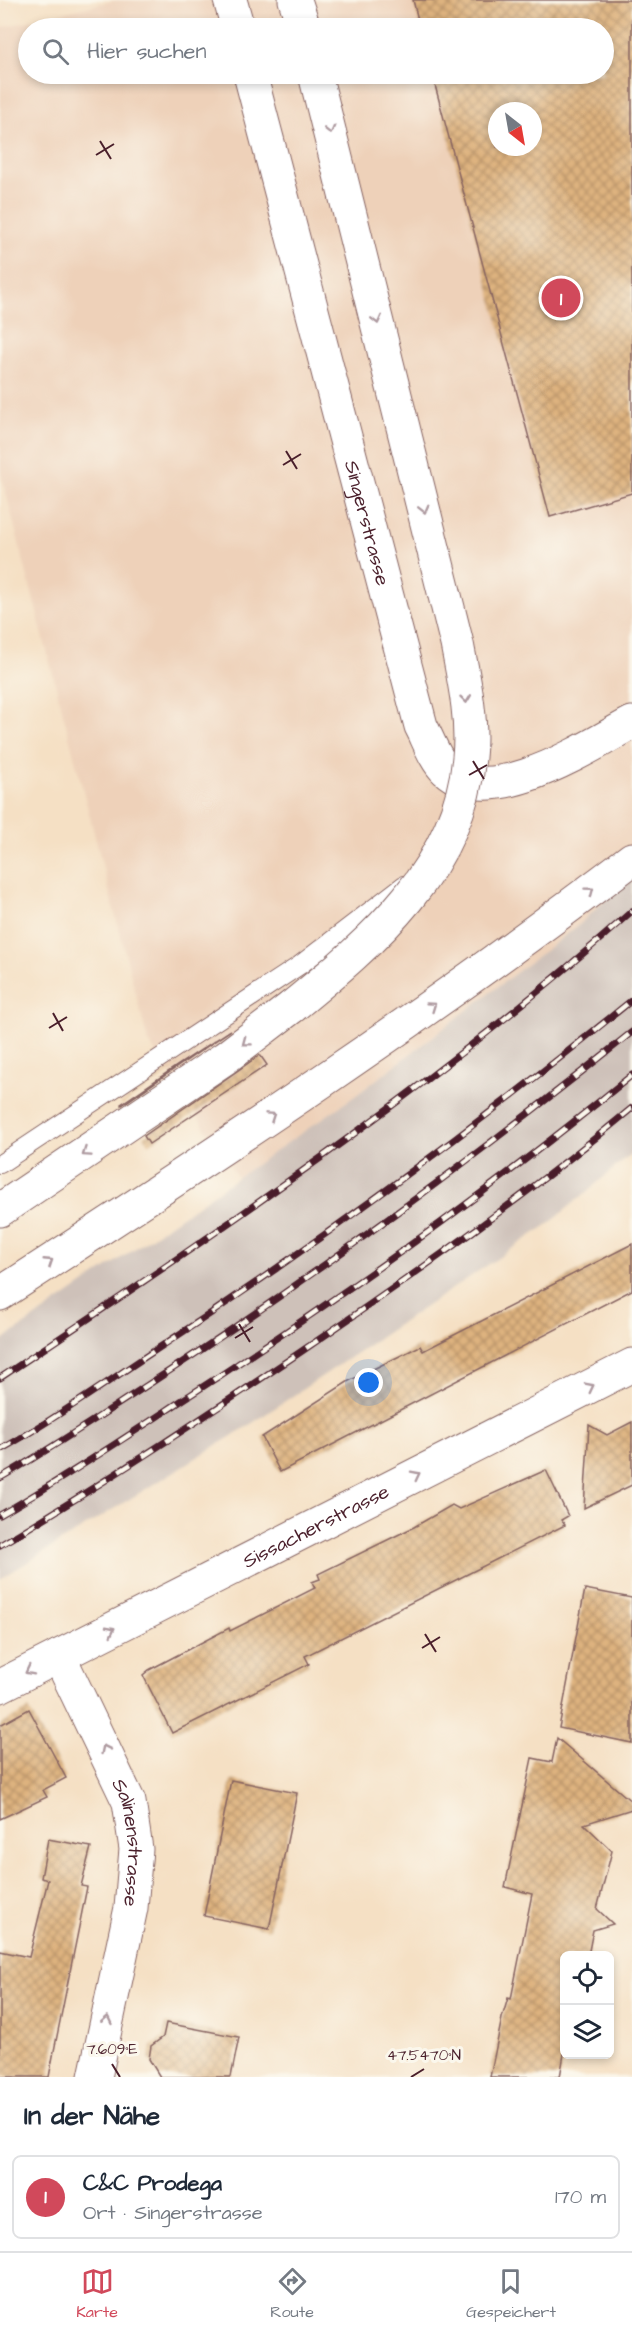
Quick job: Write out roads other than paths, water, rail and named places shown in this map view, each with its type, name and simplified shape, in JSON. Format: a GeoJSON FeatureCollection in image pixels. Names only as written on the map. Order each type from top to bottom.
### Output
{"type":"FeatureCollection","features":[{"type":"Feature","properties":{"kind":"main road"},"geometry":{"type":"LineString","coordinates":[[230,0],[235,18]]}},
{"type":"Feature","properties":{"kind":"main road","name":"Singerstrasse"},"geometry":{"type":"LineString","coordinates":[[253,84],[421,726],[446,770],[478,785]]}},
{"type":"Feature","properties":{"kind":"main road"},"geometry":{"type":"LineString","coordinates":[[0,1210],[225,1058],[348,962],[416,889],[435,863],[454,827],[464,793],[470,756],[469,723],[457,644],[317,84]]}},
{"type":"Feature","properties":{"kind":"main road"},"geometry":{"type":"LineString","coordinates":[[478,785],[541,772],[632,723]]}},
{"type":"Feature","properties":{"kind":"main road"},"geometry":{"type":"LineString","coordinates":[[0,1294],[223,1150],[440,1001],[632,859]]}},
{"type":"Feature","properties":{"kind":"main road","name":"Sissacherstrasse"},"geometry":{"type":"LineString","coordinates":[[0,1686],[632,1365]]}},
{"type":"Feature","properties":{"kind":"main road","name":"Salinenstrasse"},"geometry":{"type":"LineString","coordinates":[[59,1656],[129,1802],[136,1849],[131,1908],[95,2077]]}},
{"type":"Feature","properties":{"kind":"lane"},"geometry":{"type":"LineString","coordinates":[[0,1164],[300,965],[418,873],[463,831],[478,785]]}},
{"type":"Feature","properties":{"kind":"railway"},"geometry":{"type":"LineString","coordinates":[[0,1378],[244,1212],[403,1097],[558,975],[632,911]]}},
{"type":"Feature","properties":{"kind":"railway"},"geometry":{"type":"LineString","coordinates":[[0,1450],[91,1393],[332,1229],[454,1140],[632,1000]]}},
{"type":"Feature","properties":{"kind":"railway"},"geometry":{"type":"LineString","coordinates":[[0,1478],[206,1347],[330,1261],[513,1125],[632,1032]]}},
{"type":"Feature","properties":{"kind":"railway"},"geometry":{"type":"LineString","coordinates":[[0,1515],[116,1444],[356,1283],[468,1203],[632,1075]]}},
{"type":"Feature","properties":{"kind":"railway"},"geometry":{"type":"LineString","coordinates":[[0,1545],[190,1426],[386,1293],[470,1234],[632,1108]]}},
{"type":"Feature","properties":{"kind":"place","name":"C&C Prodega"},"geometry":{"type":"Point","coordinates":[561,298]}}]}
